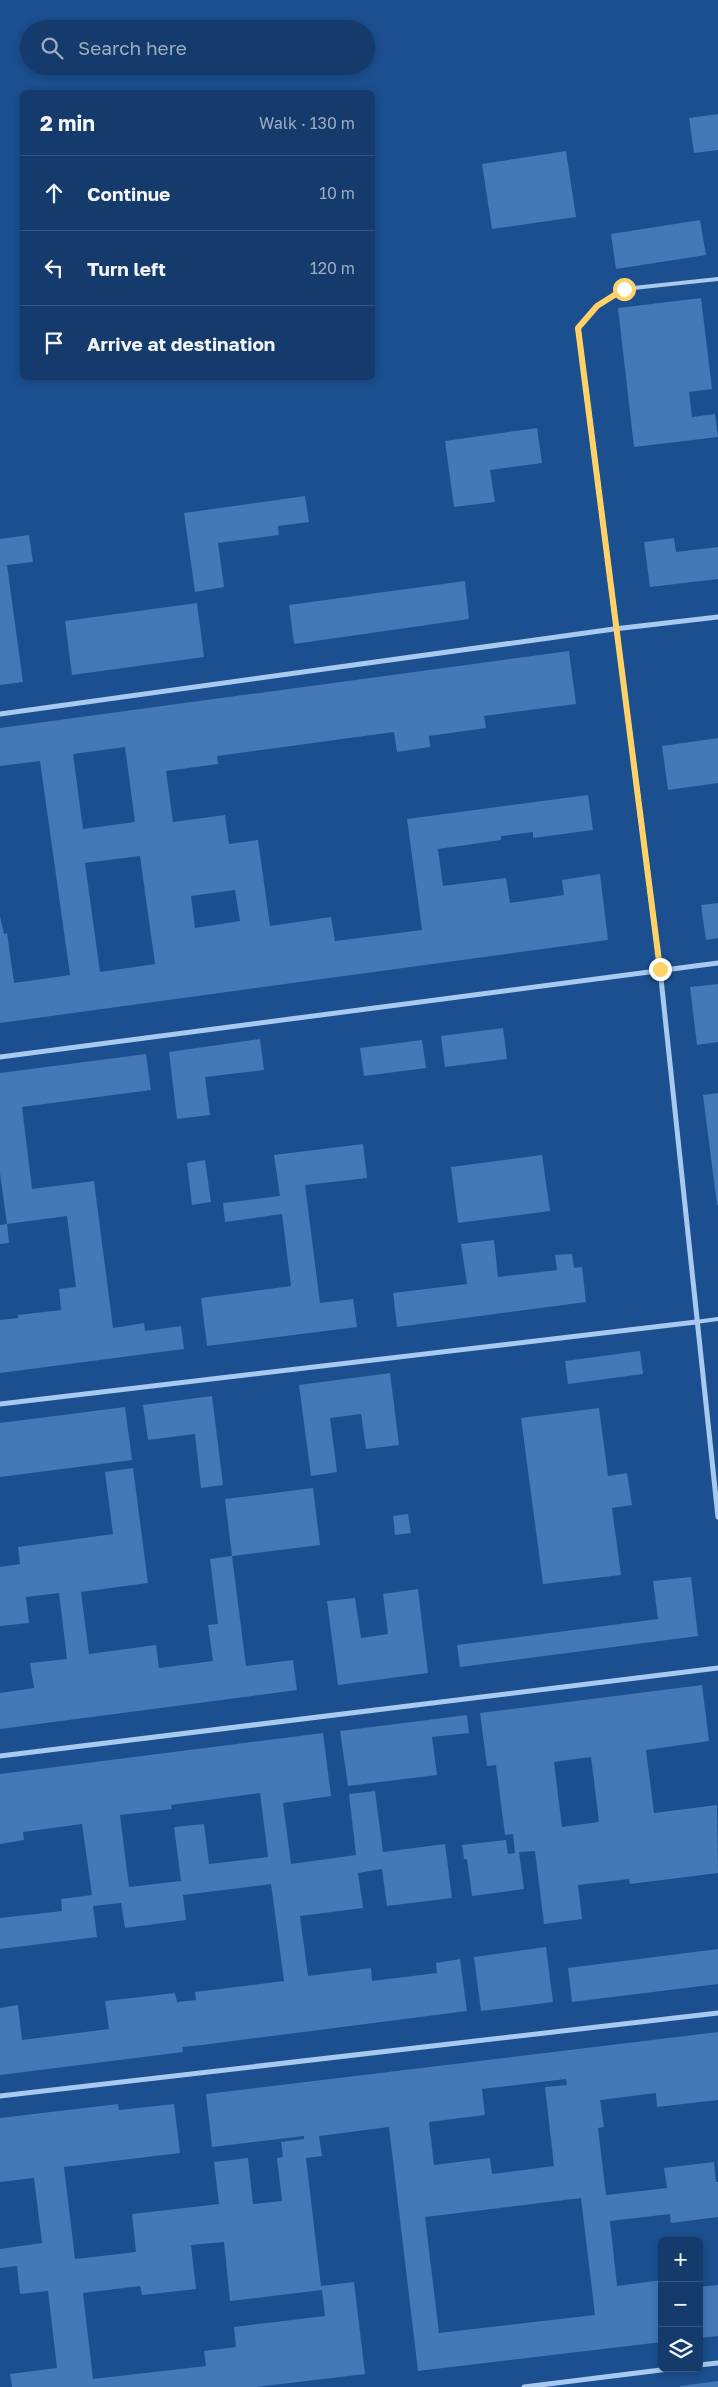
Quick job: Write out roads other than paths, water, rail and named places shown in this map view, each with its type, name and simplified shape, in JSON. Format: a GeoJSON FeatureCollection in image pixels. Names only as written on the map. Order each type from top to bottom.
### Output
{"type":"FeatureCollection","features":[{"type":"Feature","properties":{"kind":"street"},"geometry":{"type":"LineString","coordinates":[[578,328],[614,628],[660,969],[718,1517]]}},
{"type":"Feature","properties":{"kind":"street"},"geometry":{"type":"LineString","coordinates":[[0,714],[614,628],[718,617]]}},
{"type":"Feature","properties":{"kind":"street"},"geometry":{"type":"LineString","coordinates":[[0,1058],[660,969],[718,963]]}},
{"type":"Feature","properties":{"kind":"street"},"geometry":{"type":"LineString","coordinates":[[0,1404],[696,1322]]}},
{"type":"Feature","properties":{"kind":"street"},"geometry":{"type":"LineString","coordinates":[[0,1756],[718,1668]]}},
{"type":"Feature","properties":{"kind":"street"},"geometry":{"type":"LineString","coordinates":[[0,2096],[718,2013]]}},
{"type":"Feature","properties":{"kind":"street"},"geometry":{"type":"LineString","coordinates":[[703,2365],[718,2363]]}},
{"type":"Feature","properties":{"kind":"street"},"geometry":{"type":"LineString","coordinates":[[524,2387],[658,2370]]}},
{"type":"Feature","properties":{"kind":"lane"},"geometry":{"type":"LineString","coordinates":[[578,328],[597,306],[624,289],[718,280]]}},
{"type":"Feature","properties":{"kind":"lane"},"geometry":{"type":"LineString","coordinates":[[696,1322],[718,1319]]}}]}
